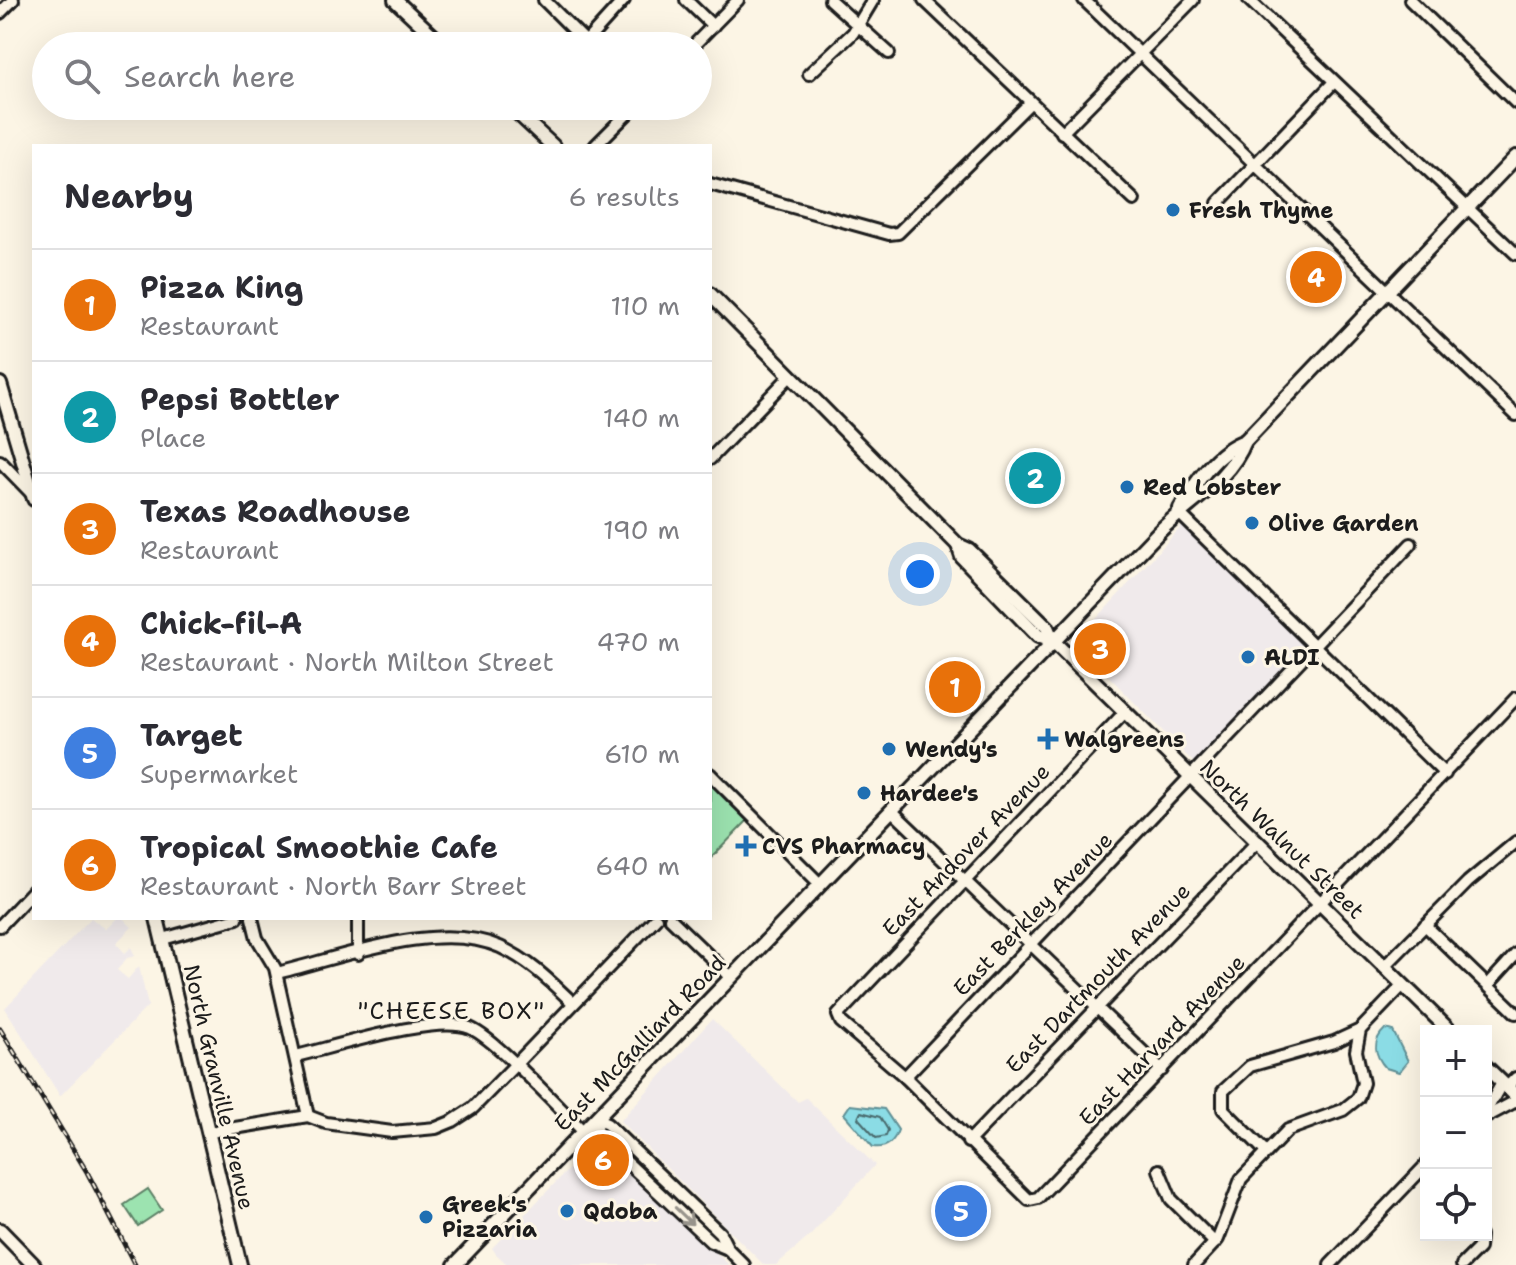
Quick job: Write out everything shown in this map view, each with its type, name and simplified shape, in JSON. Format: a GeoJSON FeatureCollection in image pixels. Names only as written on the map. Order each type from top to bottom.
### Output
{"type":"FeatureCollection","features":[{"type":"Feature","properties":{"kind":"main road"},"geometry":{"type":"LineString","coordinates":[[403,3],[431,32]]}},
{"type":"Feature","properties":{"kind":"main road"},"geometry":{"type":"LineString","coordinates":[[528,120],[551,144]]}},
{"type":"Feature","properties":{"kind":"main road","name":"East McGalliard Road"},"geometry":{"type":"LineString","coordinates":[[455,1265],[1178,512],[1194,485],[1230,446],[1245,441],[1516,157]]}},
{"type":"Feature","properties":{"kind":"main road","name":"North Walnut Street"},"geometry":{"type":"LineString","coordinates":[[712,296],[958,545],[962,557],[1038,636],[1053,641],[1444,1025]]}},
{"type":"Feature","properties":{"kind":"main road"},"geometry":{"type":"LineString","coordinates":[[0,384],[32,493]]}},
{"type":"Feature","properties":{"kind":"main road","name":"North Granville Avenue"},"geometry":{"type":"LineString","coordinates":[[158,920],[240,1265]]}},
{"type":"Feature","properties":{"kind":"main road"},"geometry":{"type":"LineString","coordinates":[[1492,1072],[1511,1089]]}},
{"type":"Feature","properties":{"kind":"main road"},"geometry":{"type":"LineString","coordinates":[[0,1230],[34,1265]]}},
{"type":"Feature","properties":{"kind":"street"},"geometry":{"type":"LineString","coordinates":[[0,13],[13,0]]}},
{"type":"Feature","properties":{"kind":"street"},"geometry":{"type":"LineString","coordinates":[[544,0],[574,32]]}},
{"type":"Feature","properties":{"kind":"street"},"geometry":{"type":"LineString","coordinates":[[597,32],[624,0]]}},
{"type":"Feature","properties":{"kind":"street"},"geometry":{"type":"LineString","coordinates":[[686,0],[713,26]]}},
{"type":"Feature","properties":{"kind":"street"},"geometry":{"type":"LineString","coordinates":[[707,32],[738,0]]}},
{"type":"Feature","properties":{"kind":"street"},"geometry":{"type":"LineString","coordinates":[[830,0],[889,53]]}},
{"type":"Feature","properties":{"kind":"street"},"geometry":{"type":"LineString","coordinates":[[809,74],[859,25],[873,0]]}},
{"type":"Feature","properties":{"kind":"street"},"geometry":{"type":"LineString","coordinates":[[924,0],[1134,200]]}},
{"type":"Feature","properties":{"kind":"street"},"geometry":{"type":"LineString","coordinates":[[1084,0],[1516,415]]}},
{"type":"Feature","properties":{"kind":"street"},"geometry":{"type":"LineString","coordinates":[[1062,133],[1193,0]]}},
{"type":"Feature","properties":{"kind":"street"},"geometry":{"type":"LineString","coordinates":[[1249,0],[1516,254]]}},
{"type":"Feature","properties":{"kind":"street"},"geometry":{"type":"LineString","coordinates":[[1413,1],[1516,103]]}},
{"type":"Feature","properties":{"kind":"street"},"geometry":{"type":"LineString","coordinates":[[1218,203],[1334,82]]}},
{"type":"Feature","properties":{"kind":"street"},"geometry":{"type":"LineString","coordinates":[[712,185],[856,226],[898,233],[1030,103]]}},
{"type":"Feature","properties":{"kind":"street"},"geometry":{"type":"LineString","coordinates":[[597,144],[621,120]]}},
{"type":"Feature","properties":{"kind":"street"},"geometry":{"type":"LineString","coordinates":[[712,457],[791,375]]}},
{"type":"Feature","properties":{"kind":"street"},"geometry":{"type":"LineString","coordinates":[[0,461],[32,495]]}},
{"type":"Feature","properties":{"kind":"street"},"geometry":{"type":"LineString","coordinates":[[1178,512],[1445,774]]}},
{"type":"Feature","properties":{"kind":"street","name":"East Berkley Avenue"},"geometry":{"type":"LineString","coordinates":[[905,1077],[1192,779],[1411,544]]}},
{"type":"Feature","properties":{"kind":"street","name":"East Harvard Avenue"},"geometry":{"type":"LineString","coordinates":[[968,1142],[1023,1197],[1032,1201],[1321,905],[1516,698]]}},
{"type":"Feature","properties":{"kind":"street","name":"East Andover Avenue"},"geometry":{"type":"LineString","coordinates":[[905,1077],[841,1022],[838,1015],[1124,713]]}},
{"type":"Feature","properties":{"kind":"street"},"geometry":{"type":"LineString","coordinates":[[712,776],[820,884]]}},
{"type":"Feature","properties":{"kind":"street"},"geometry":{"type":"LineString","coordinates":[[891,810],[1162,1070]]}},
{"type":"Feature","properties":{"kind":"street","name":"East Dartmouth Avenue"},"geometry":{"type":"LineString","coordinates":[[968,1142],[1257,842]]}},
{"type":"Feature","properties":{"kind":"street"},"geometry":{"type":"LineString","coordinates":[[1384,967],[1478,872],[1516,842]]}},
{"type":"Feature","properties":{"kind":"street"},"geometry":{"type":"LineString","coordinates":[[0,926],[32,892]]}},
{"type":"Feature","properties":{"kind":"street"},"geometry":{"type":"LineString","coordinates":[[163,939],[233,920]]}},
{"type":"Feature","properties":{"kind":"street"},"geometry":{"type":"LineString","coordinates":[[238,920],[269,953],[277,973],[308,1116]]}},
{"type":"Feature","properties":{"kind":"street"},"geometry":{"type":"LineString","coordinates":[[252,920],[257,938]]}},
{"type":"Feature","properties":{"kind":"street"},"geometry":{"type":"LineString","coordinates":[[358,920],[358,954]]}},
{"type":"Feature","properties":{"kind":"street"},"geometry":{"type":"LineString","coordinates":[[210,1132],[308,1116],[326,1123],[378,1131],[436,1128],[473,1108],[654,920]]}},
{"type":"Feature","properties":{"kind":"street"},"geometry":{"type":"LineString","coordinates":[[672,920],[731,977]]}},
{"type":"Feature","properties":{"kind":"street"},"geometry":{"type":"LineString","coordinates":[[1425,925],[1516,1013]]}},
{"type":"Feature","properties":{"kind":"street"},"geometry":{"type":"LineString","coordinates":[[277,973],[429,938],[476,940],[519,957],[573,1003]]}},
{"type":"Feature","properties":{"kind":"street"},"geometry":{"type":"LineString","coordinates":[[1488,985],[1516,954]]}},
{"type":"Feature","properties":{"kind":"street"},"geometry":{"type":"LineString","coordinates":[[1266,1152],[1223,1109],[1223,1091],[1250,1066],[1334,1042],[1360,1030],[1403,985]]}},
{"type":"Feature","properties":{"kind":"street"},"geometry":{"type":"LineString","coordinates":[[296,1056],[449,1023],[477,1032],[583,1131]]}},
{"type":"Feature","properties":{"kind":"street"},"geometry":{"type":"LineString","coordinates":[[1194,1265],[1215,1243],[1239,1183],[1266,1152],[1291,1127],[1353,1104],[1363,1083],[1357,1056],[1360,1030]]}},
{"type":"Feature","properties":{"kind":"street"},"geometry":{"type":"LineString","coordinates":[[1334,1042],[1357,1056]]}},
{"type":"Feature","properties":{"kind":"street"},"geometry":{"type":"LineString","coordinates":[[905,1077],[968,1142]]}},
{"type":"Feature","properties":{"kind":"street"},"geometry":{"type":"LineString","coordinates":[[1492,1106],[1511,1089]]}},
{"type":"Feature","properties":{"kind":"street"},"geometry":{"type":"LineString","coordinates":[[1492,1110],[1511,1089]]}},
{"type":"Feature","properties":{"kind":"street"},"geometry":{"type":"LineString","coordinates":[[595,1119],[597,1134],[711,1242],[728,1249],[744,1265]]}},
{"type":"Feature","properties":{"kind":"street"},"geometry":{"type":"LineString","coordinates":[[1159,1170],[1171,1199],[1215,1243]]}},
{"type":"Feature","properties":{"kind":"street"},"geometry":{"type":"LineString","coordinates":[[1330,1265],[1420,1180]]}},
{"type":"Feature","properties":{"kind":"street"},"geometry":{"type":"LineString","coordinates":[[1462,1265],[1479,1248],[1480,1241]]}},
{"type":"Feature","properties":{"kind":"shaded area"},"geometry":{"type":"Polygon","coordinates":[[[1181,527],[1185,527],[1306,646],[1194,763],[1075,642],[1181,527]]]}},
{"type":"Feature","properties":{"kind":"shaded area"},"geometry":{"type":"Polygon","coordinates":[[[89,920],[106,929],[115,920],[125,920],[132,927],[116,943],[125,953],[131,947],[135,956],[127,958],[117,970],[128,979],[139,966],[148,1006],[60,1096],[5,1008],[89,920]]]}},
{"type":"Feature","properties":{"kind":"shaded area"},"geometry":{"type":"Polygon","coordinates":[[[712,1019],[798,1102],[806,1098],[875,1165],[810,1236],[776,1265],[764,1265],[620,1121],[712,1019]]]}},
{"type":"Feature","properties":{"kind":"shaded area"},"geometry":{"type":"Polygon","coordinates":[[[595,1142],[603,1145],[729,1265],[508,1265],[496,1254],[492,1248],[595,1142]]]}},
{"type":"Feature","properties":{"kind":"green space"},"geometry":{"type":"Polygon","coordinates":[[[712,782],[750,818],[712,857],[712,782]]]}},
{"type":"Feature","properties":{"kind":"green space"},"geometry":{"type":"Polygon","coordinates":[[[148,1189],[162,1210],[138,1226],[124,1205],[148,1189]]]}},
{"type":"Feature","properties":{"kind":"water"},"geometry":{"type":"Polygon","coordinates":[[[1385,1029],[1393,1031],[1408,1061],[1399,1072],[1386,1068],[1377,1053],[1376,1043],[1385,1029]]]}},
{"type":"Feature","properties":{"kind":"water"},"geometry":{"type":"Polygon","coordinates":[[[850,1105],[884,1109],[898,1130],[892,1141],[886,1146],[873,1147],[844,1114],[850,1105]]]}},
{"type":"Feature","properties":{"kind":"railway"},"geometry":{"type":"LineString","coordinates":[[0,1029],[87,1172],[135,1265]]}},
{"type":"Feature","properties":{"kind":"place","name":"Fresh Thyme"},"geometry":{"type":"Point","coordinates":[1173,210]}},
{"type":"Feature","properties":{"kind":"place","name":"Chick-fil-A"},"geometry":{"type":"Point","coordinates":[1316,277]}},
{"type":"Feature","properties":{"kind":"place","name":"Pepsi Bottler"},"geometry":{"type":"Point","coordinates":[1035,478]}},
{"type":"Feature","properties":{"kind":"place","name":"Red Lobster"},"geometry":{"type":"Point","coordinates":[1127,487]}},
{"type":"Feature","properties":{"kind":"place","name":"Olive Garden"},"geometry":{"type":"Point","coordinates":[1252,523]}},
{"type":"Feature","properties":{"kind":"place","name":"Texas Roadhouse"},"geometry":{"type":"Point","coordinates":[1100,649]}},
{"type":"Feature","properties":{"kind":"place","name":"ALDI"},"geometry":{"type":"Point","coordinates":[1248,657]}},
{"type":"Feature","properties":{"kind":"place","name":"Pizza King"},"geometry":{"type":"Point","coordinates":[955,687]}},
{"type":"Feature","properties":{"kind":"place","name":"Walgreens"},"geometry":{"type":"Point","coordinates":[1048,739]}},
{"type":"Feature","properties":{"kind":"place","name":"Wendy's"},"geometry":{"type":"Point","coordinates":[889,749]}},
{"type":"Feature","properties":{"kind":"place","name":"Hardee's"},"geometry":{"type":"Point","coordinates":[864,793]}},
{"type":"Feature","properties":{"kind":"place","name":"CVS Pharmacy"},"geometry":{"type":"Point","coordinates":[746,846]}},
{"type":"Feature","properties":{"kind":"place","name":"Tropical Smoothie Cafe"},"geometry":{"type":"Point","coordinates":[603,1160]}},
{"type":"Feature","properties":{"kind":"place","name":"Qdoba"},"geometry":{"type":"Point","coordinates":[567,1211]}},
{"type":"Feature","properties":{"kind":"place","name":"Target"},"geometry":{"type":"Point","coordinates":[961,1211]}},
{"type":"Feature","properties":{"kind":"place","name":"Greek's Pizzaria"},"geometry":{"type":"Point","coordinates":[426,1217]}},
{"type":"Feature","properties":{"kind":"district","name":"\"CHEESE BOX\""},"geometry":{"type":"Point","coordinates":[452,1011]}}]}
